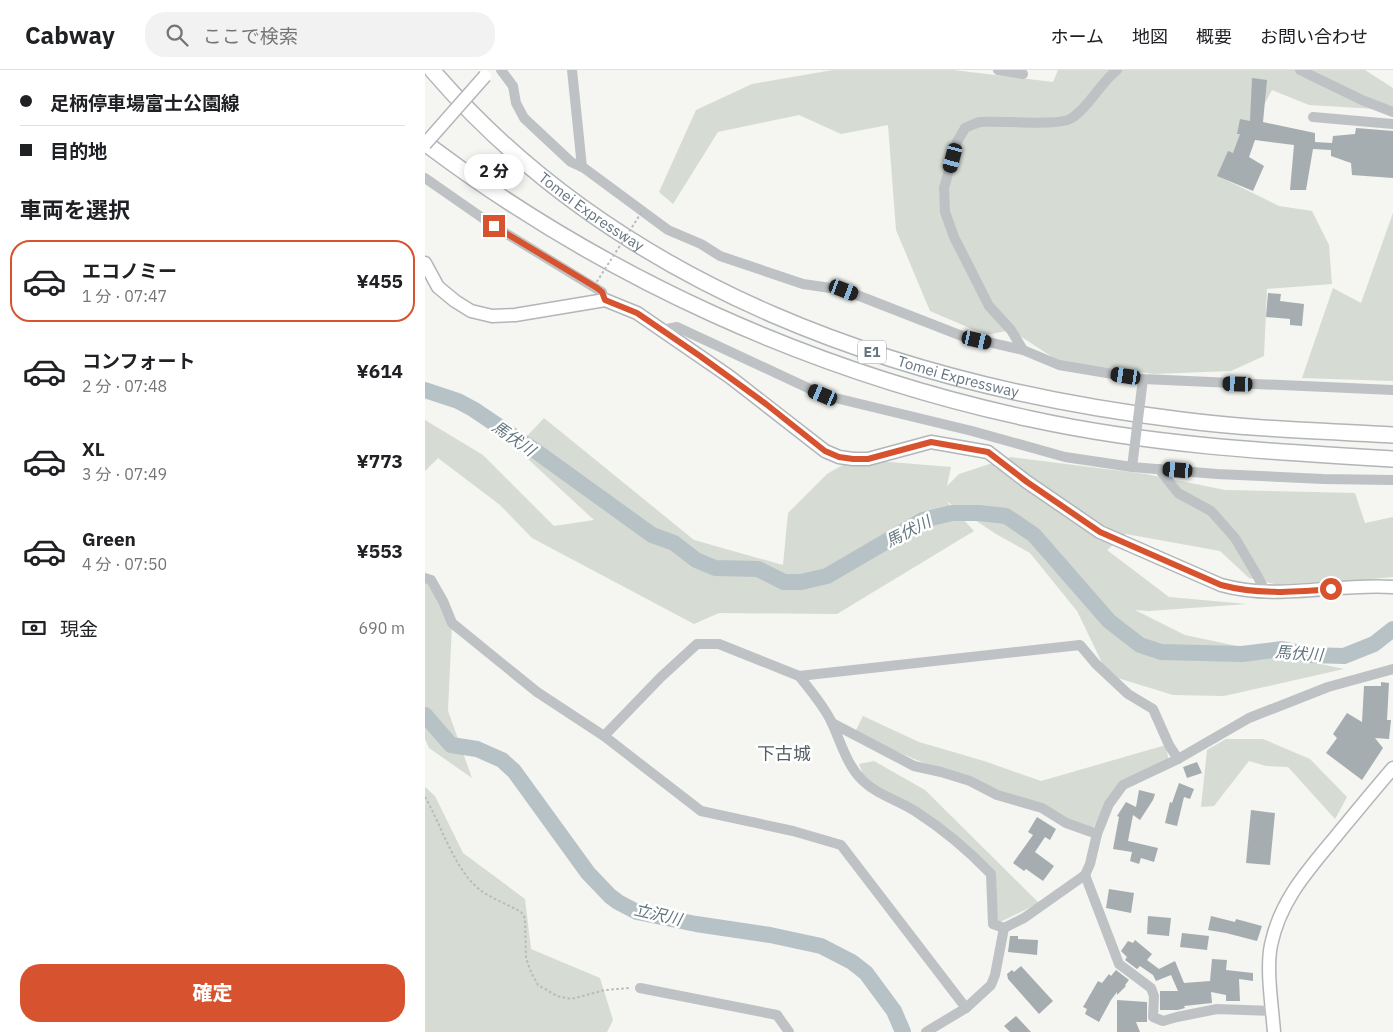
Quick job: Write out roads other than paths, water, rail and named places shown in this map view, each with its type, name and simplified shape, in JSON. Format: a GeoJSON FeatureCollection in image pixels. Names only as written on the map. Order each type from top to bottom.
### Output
{"type":"FeatureCollection","features":[{"type":"Feature","properties":{"kind":"highway","name":"Tomei Expressway"},"geometry":{"type":"LineString","coordinates":[[431,70],[471,113],[524,162],[571,201],[611,229],[740,300],[824,335],[917,367],[1035,397],[1182,420],[1268,428],[1393,435]]}},
{"type":"Feature","properties":{"kind":"highway","name":"Tomei Expressway"},"geometry":{"type":"LineString","coordinates":[[425,143],[477,182],[525,214],[660,289],[724,320],[781,343],[887,381],[973,406],[1034,420],[1103,432],[1229,448],[1393,459]]}},
{"type":"Feature","properties":{"kind":"main road"},"geometry":{"type":"LineString","coordinates":[[425,143],[489,73]]}},
{"type":"Feature","properties":{"kind":"main road"},"geometry":{"type":"LineString","coordinates":[[425,264],[438,287],[455,301],[471,311],[492,316],[605,300],[637,313],[737,382],[825,451],[839,457],[868,459],[931,442],[988,452],[1027,482],[1100,532],[1221,585],[1266,593],[1376,586],[1393,587]]}},
{"type":"Feature","properties":{"kind":"main road"},"geometry":{"type":"LineString","coordinates":[[1274,1032],[1271,946],[1285,903],[1303,876],[1393,768]]}},
{"type":"Feature","properties":{"kind":"street"},"geometry":{"type":"LineString","coordinates":[[501,70],[513,86],[516,103],[525,118],[571,162],[582,167],[668,230],[701,244],[721,256],[803,284],[844,290],[961,336],[1023,350],[1059,366],[1143,379],[1393,390]]}},
{"type":"Feature","properties":{"kind":"street"},"geometry":{"type":"LineString","coordinates":[[572,70],[582,167]]}},
{"type":"Feature","properties":{"kind":"street"},"geometry":{"type":"LineString","coordinates":[[998,70],[1023,74]]}},
{"type":"Feature","properties":{"kind":"street"},"geometry":{"type":"LineString","coordinates":[[1023,350],[1011,330],[989,306],[954,237],[945,212],[945,188],[957,142],[965,128],[978,122],[1052,122],[1071,119],[1108,74],[1117,70]]}},
{"type":"Feature","properties":{"kind":"street"},"geometry":{"type":"LineString","coordinates":[[1300,70],[1393,112]]}},
{"type":"Feature","properties":{"kind":"street"},"geometry":{"type":"LineString","coordinates":[[1313,117],[1393,124]]}},
{"type":"Feature","properties":{"kind":"street"},"geometry":{"type":"LineString","coordinates":[[425,178],[494,226],[594,286],[602,292],[605,300]]}},
{"type":"Feature","properties":{"kind":"street"},"geometry":{"type":"LineString","coordinates":[[662,330],[677,328],[823,395],[972,431],[1065,457],[1159,469],[1313,479],[1393,480]]}},
{"type":"Feature","properties":{"kind":"street"},"geometry":{"type":"LineString","coordinates":[[1132,467],[1143,379]]}},
{"type":"Feature","properties":{"kind":"street"},"geometry":{"type":"LineString","coordinates":[[1159,469],[1178,493],[1211,511],[1235,538],[1259,577],[1266,593]]}},
{"type":"Feature","properties":{"kind":"street"},"geometry":{"type":"LineString","coordinates":[[425,578],[431,580],[443,600],[452,622],[537,692],[604,736],[701,811],[841,845],[966,1008]]}},
{"type":"Feature","properties":{"kind":"street"},"geometry":{"type":"LineString","coordinates":[[604,736],[661,677],[697,644],[719,644],[799,676],[1080,645],[1096,664],[1128,694],[1153,709],[1178,759]]}},
{"type":"Feature","properties":{"kind":"street"},"geometry":{"type":"LineString","coordinates":[[799,676],[823,707],[843,753],[862,780],[886,796],[914,810],[967,849],[991,874],[993,924],[1004,928],[1024,918],[1085,875],[1097,834],[1109,804],[1123,785],[1178,759],[1249,718],[1328,687],[1393,669]]}},
{"type":"Feature","properties":{"kind":"street"},"geometry":{"type":"LineString","coordinates":[[831,723],[915,766],[970,781],[997,795],[1042,808],[1066,822],[1097,834]]}},
{"type":"Feature","properties":{"kind":"street"},"geometry":{"type":"LineString","coordinates":[[1085,875],[1119,964],[1151,988],[1153,1017],[1163,1021],[1217,1009],[1272,1011]]}},
{"type":"Feature","properties":{"kind":"street"},"geometry":{"type":"LineString","coordinates":[[926,1032],[966,1008],[991,985],[995,975],[1004,928]]}},
{"type":"Feature","properties":{"kind":"street"},"geometry":{"type":"LineString","coordinates":[[640,988],[777,1015],[789,1032]]}},
{"type":"Feature","properties":{"kind":"waterway","name":"馬伏川"},"geometry":{"type":"LineString","coordinates":[[425,390],[458,401],[473,409],[537,452],[652,535],[674,543],[696,560],[715,568],[758,569],[784,582],[801,582],[827,576],[923,520],[952,513],[979,513],[1006,516],[1034,535],[1109,621],[1140,645],[1161,652],[1242,654],[1282,649],[1310,655],[1344,656],[1374,644],[1393,629]]}},
{"type":"Feature","properties":{"kind":"waterway","name":"立沢川"},"geometry":{"type":"LineString","coordinates":[[425,715],[451,745],[477,749],[502,760],[514,771],[588,873],[618,902],[637,912],[696,924],[770,935],[821,946],[852,962],[866,973],[894,1011],[903,1032]]}},
{"type":"Feature","properties":{"kind":"district","name":"下古城"},"geometry":{"type":"Point","coordinates":[784,754]}}]}
